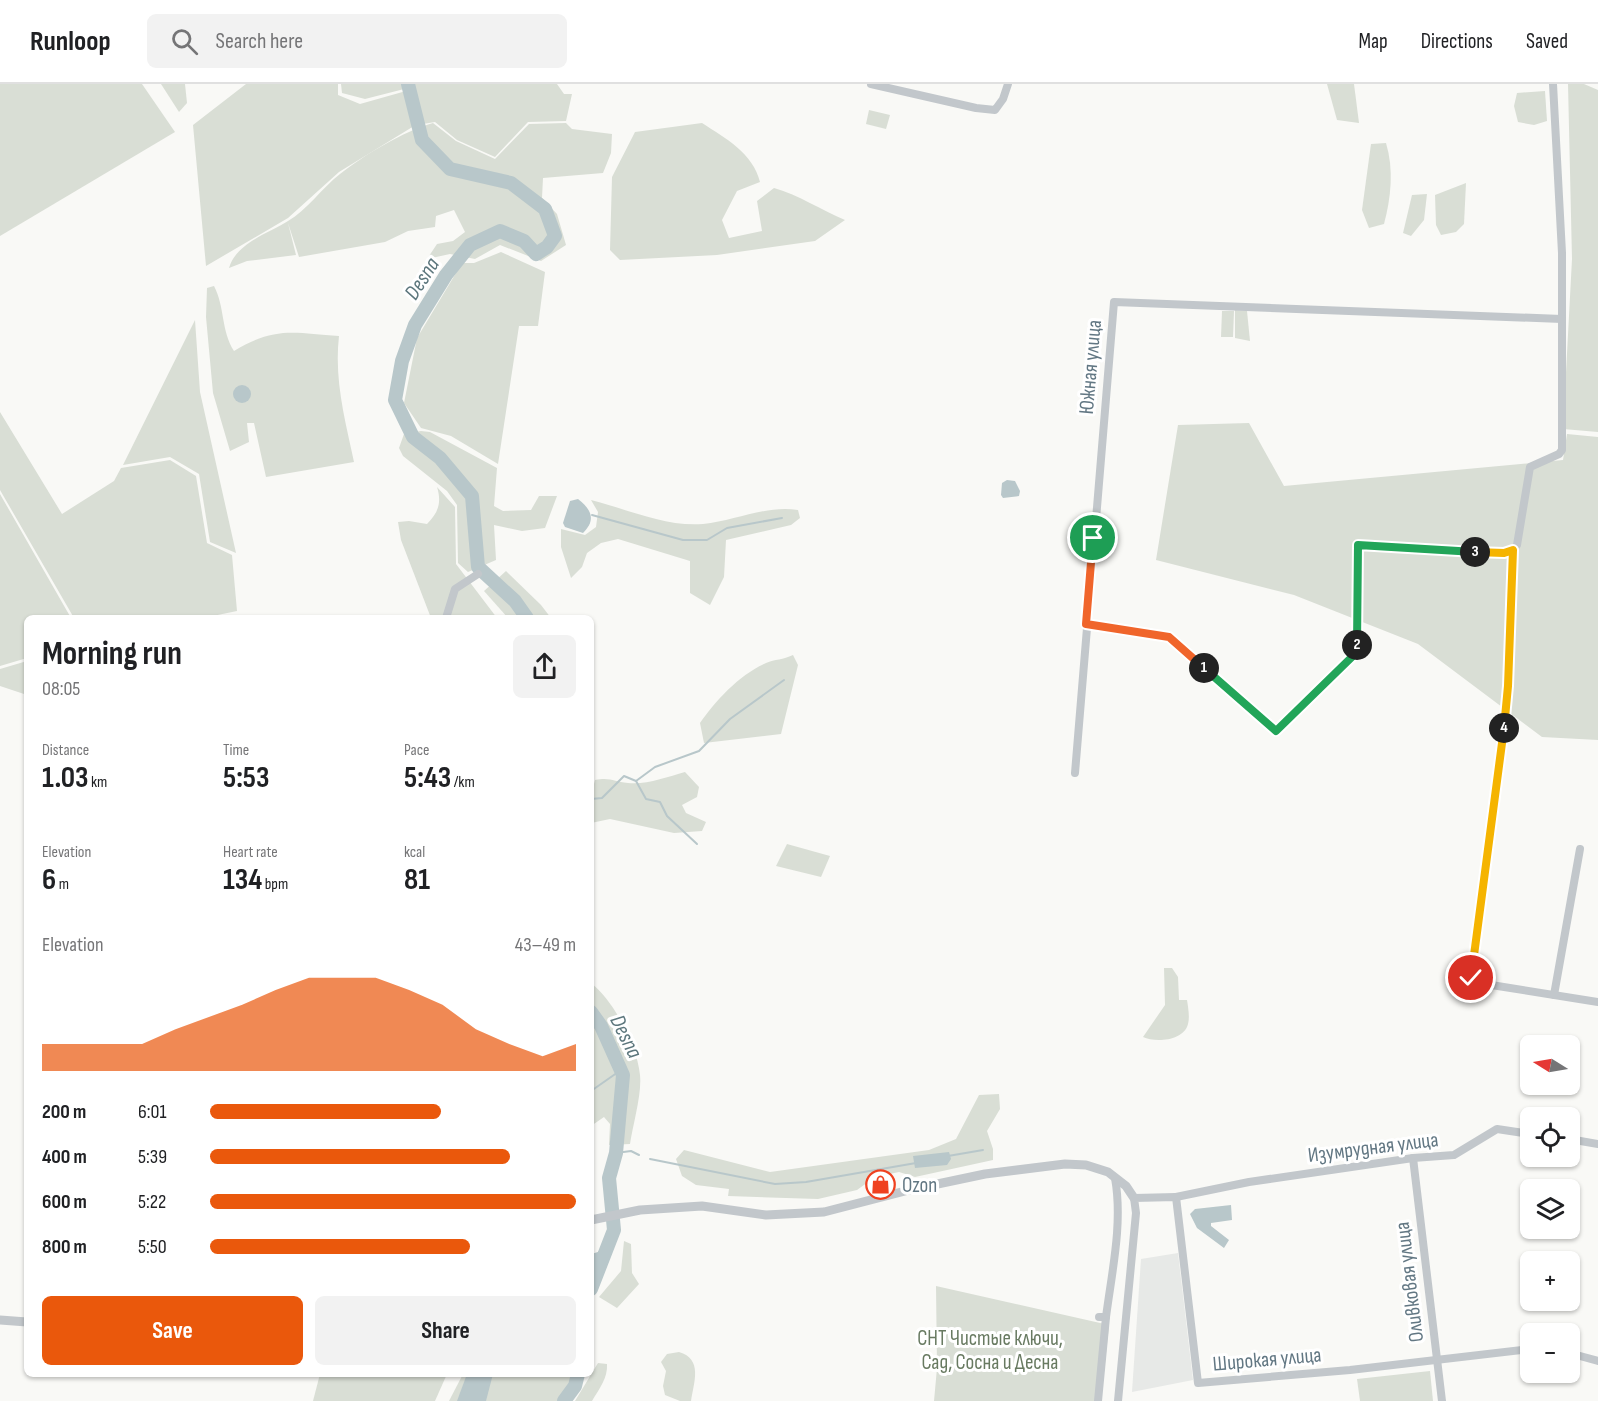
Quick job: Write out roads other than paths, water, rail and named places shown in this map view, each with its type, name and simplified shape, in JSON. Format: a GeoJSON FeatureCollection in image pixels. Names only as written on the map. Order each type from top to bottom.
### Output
{"type":"FeatureCollection","features":[{"type":"Feature","properties":{"kind":"street"},"geometry":{"type":"LineString","coordinates":[[870,84],[976,108],[995,110],[1003,99],[1008,84]]}},
{"type":"Feature","properties":{"kind":"street"},"geometry":{"type":"LineString","coordinates":[[1553,84],[1561,222],[1562,450],[1559,454],[1530,467],[1517,545],[1513,550],[1506,710],[1471,978],[1485,984],[1598,1002]]}},
{"type":"Feature","properties":{"kind":"street","name":"Южная улица"},"geometry":{"type":"LineString","coordinates":[[1075,773],[1114,302],[1562,319]]}},
{"type":"Feature","properties":{"kind":"street"},"geometry":{"type":"LineString","coordinates":[[1086,624],[1169,637],[1276,731],[1357,652],[1358,545],[1492,554],[1513,550]]}},
{"type":"Feature","properties":{"kind":"street"},"geometry":{"type":"LineString","coordinates":[[447,615],[455,589],[478,574]]}},
{"type":"Feature","properties":{"kind":"street"},"geometry":{"type":"LineString","coordinates":[[1554,995],[1580,849]]}},
{"type":"Feature","properties":{"kind":"street","name":"Изумрудная улица"},"geometry":{"type":"LineString","coordinates":[[1176,1197],[1249,1182],[1413,1158],[1454,1155],[1497,1129],[1520,1132]]}},
{"type":"Feature","properties":{"kind":"street"},"geometry":{"type":"LineString","coordinates":[[1580,1141],[1598,1144]]}},
{"type":"Feature","properties":{"kind":"street","name":"Оливковая улица"},"geometry":{"type":"LineString","coordinates":[[1413,1158],[1442,1401]]}},
{"type":"Feature","properties":{"kind":"street"},"geometry":{"type":"LineString","coordinates":[[594,1219],[640,1210],[702,1206],[766,1215],[824,1212],[909,1190],[986,1174],[1065,1164],[1086,1165],[1115,1178],[1126,1186],[1134,1198],[1136,1213],[1118,1401]]}},
{"type":"Feature","properties":{"kind":"street"},"geometry":{"type":"LineString","coordinates":[[1098,1401],[1103,1317],[1120,1202],[1115,1178]]}},
{"type":"Feature","properties":{"kind":"street"},"geometry":{"type":"LineString","coordinates":[[1134,1198],[1176,1197]]}},
{"type":"Feature","properties":{"kind":"street","name":"Широкая улица"},"geometry":{"type":"LineString","coordinates":[[1176,1197],[1198,1383],[1520,1350]]}},
{"type":"Feature","properties":{"kind":"street"},"geometry":{"type":"LineString","coordinates":[[0,1320],[24,1322]]}},
{"type":"Feature","properties":{"kind":"street"},"geometry":{"type":"LineString","coordinates":[[1580,1356],[1598,1361]]}},
{"type":"Feature","properties":{"kind":"waterway","name":"Desna"},"geometry":{"type":"LineString","coordinates":[[408,84],[422,140],[450,169],[511,183],[545,209],[555,236],[547,247],[536,254],[524,241],[500,231],[470,245],[446,275],[415,325],[402,361],[395,400],[413,437],[440,458],[472,496],[478,567],[515,601],[525,615]]}},
{"type":"Feature","properties":{"kind":"waterway"},"geometry":{"type":"LineString","coordinates":[[592,515],[683,540],[707,540],[727,528],[782,518]]}},
{"type":"Feature","properties":{"kind":"waterway"},"geometry":{"type":"LineString","coordinates":[[636,781],[655,767],[699,751],[730,719],[784,680]]}},
{"type":"Feature","properties":{"kind":"waterway"},"geometry":{"type":"LineString","coordinates":[[594,799],[602,798],[624,776],[636,781],[646,799],[660,802],[667,816],[697,844]]}},
{"type":"Feature","properties":{"kind":"waterway","name":"Desna"},"geometry":{"type":"LineString","coordinates":[[594,1016],[601,1026],[623,1075],[616,1153],[609,1178],[614,1230],[594,1281]]}},
{"type":"Feature","properties":{"kind":"waterway"},"geometry":{"type":"LineString","coordinates":[[594,1089],[621,1070]]}},
{"type":"Feature","properties":{"kind":"waterway"},"geometry":{"type":"LineString","coordinates":[[948,1156],[983,1150]]}},
{"type":"Feature","properties":{"kind":"waterway"},"geometry":{"type":"LineString","coordinates":[[616,1153],[631,1151],[639,1155]]}},
{"type":"Feature","properties":{"kind":"waterway"},"geometry":{"type":"LineString","coordinates":[[650,1159],[775,1184],[806,1182],[916,1163]]}},
{"type":"Feature","properties":{"kind":"waterway","name":"Desna"},"geometry":{"type":"LineString","coordinates":[[564,1401],[575,1386],[577,1377]]}},
{"type":"Feature","properties":{"kind":"place","name":"Ozon"},"geometry":{"type":"Point","coordinates":[881,1185]}},
{"type":"Feature","properties":{"kind":"park label","name":"СНТ Чистые ключи, Сад, Сосна и Десна"},"geometry":{"type":"Point","coordinates":[990,1350]}}]}
